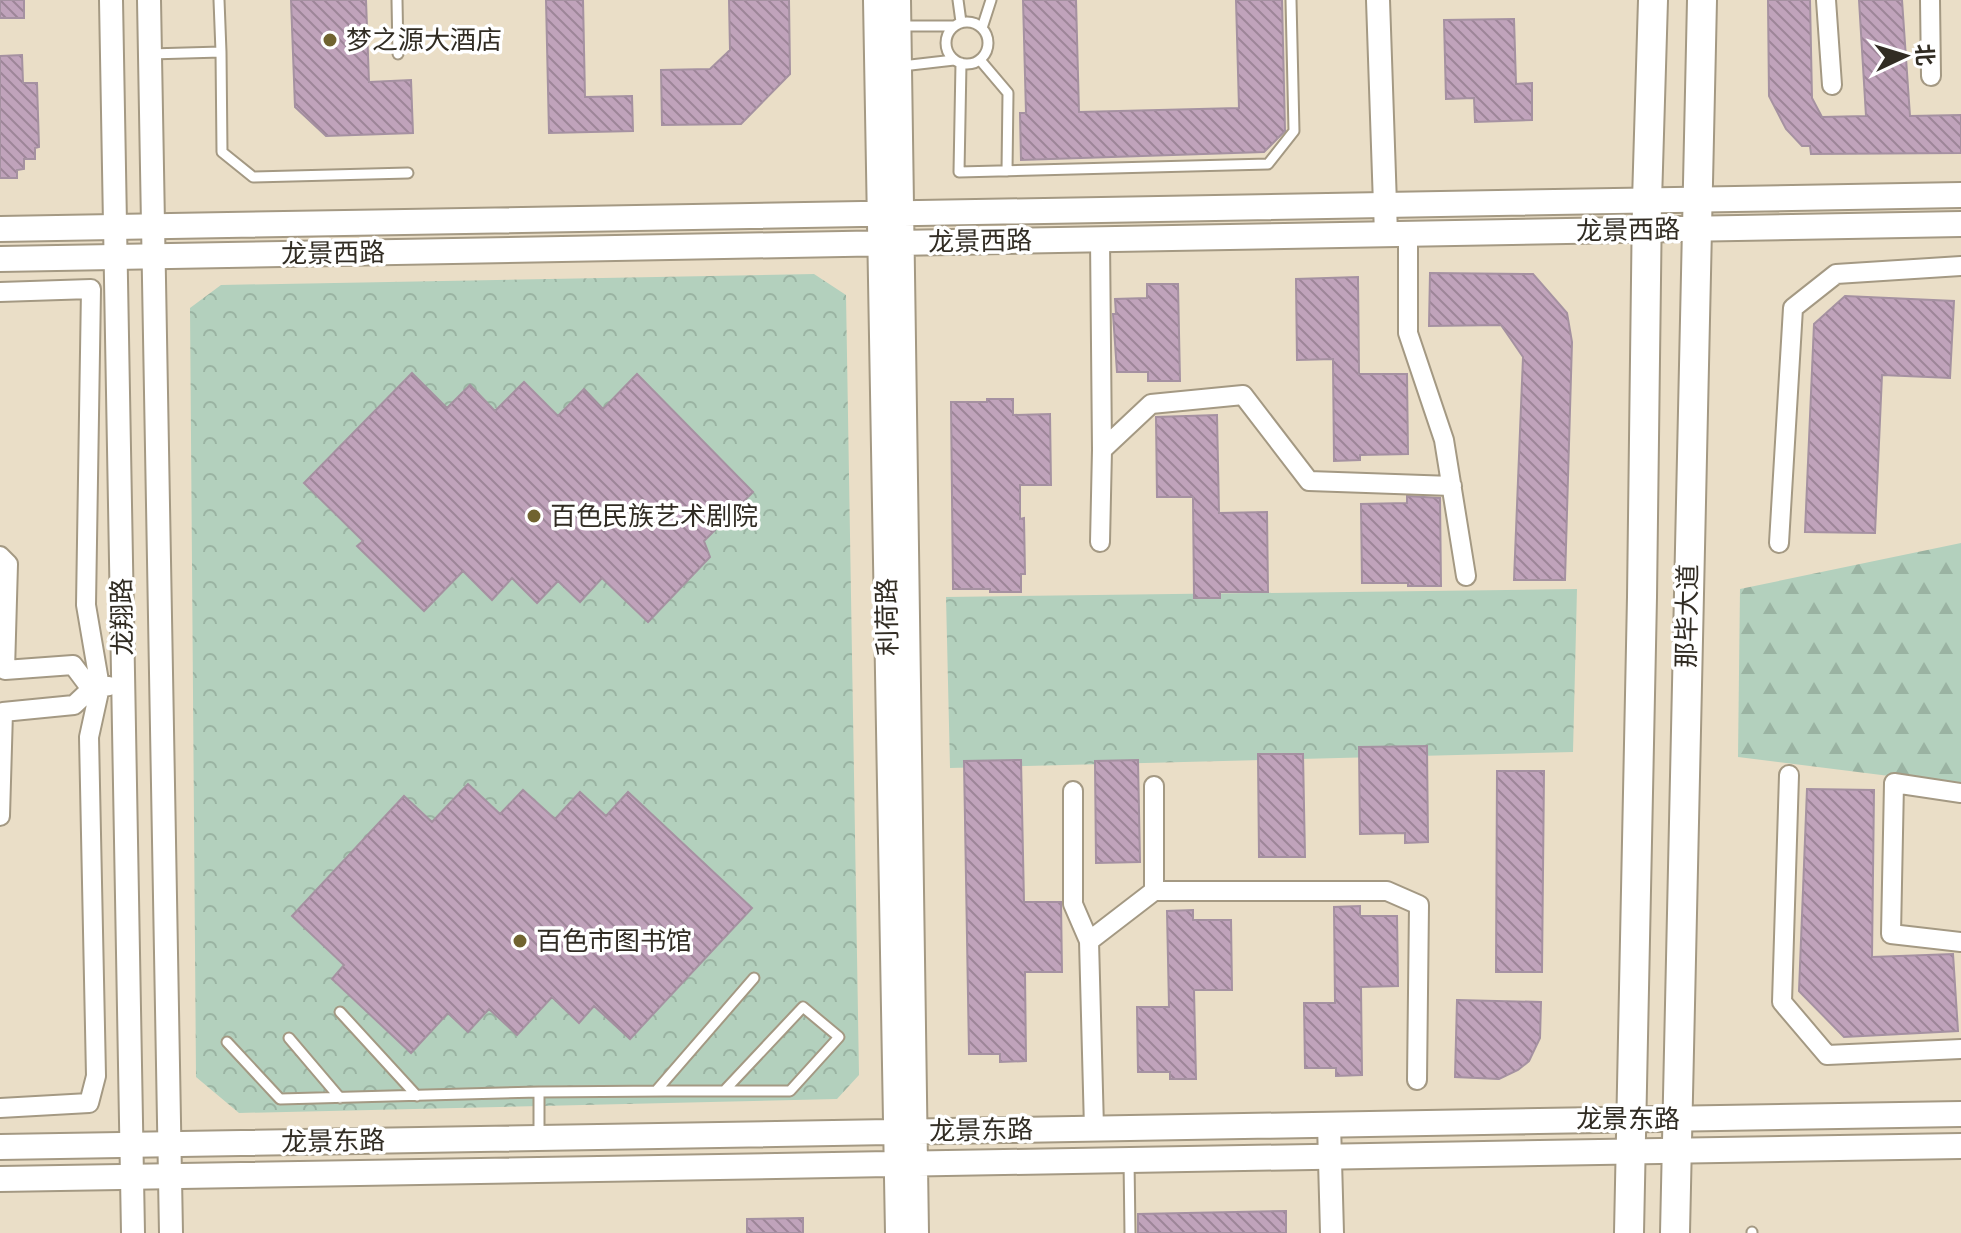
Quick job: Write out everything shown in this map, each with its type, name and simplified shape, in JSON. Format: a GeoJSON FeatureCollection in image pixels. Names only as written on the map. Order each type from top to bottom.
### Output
{"type":"FeatureCollection","features":[{"type":"Feature","properties":{"kind":"main road","name":"利荷路"},"geometry":{"type":"LineString","coordinates":[[876,0],[891,214]]}},
{"type":"Feature","properties":{"kind":"main road","name":"利荷路"},"geometry":{"type":"LineString","coordinates":[[898,0],[899,67],[891,243],[905,1131],[906,1164],[916,1233]]}},
{"type":"Feature","properties":{"kind":"main road","name":"那毕大道"},"geometry":{"type":"LineString","coordinates":[[1629,1233],[1646,229],[1653,0]]}},
{"type":"Feature","properties":{"kind":"main road","name":"那毕大道"},"geometry":{"type":"LineString","coordinates":[[1675,1233],[1702,0]]}},
{"type":"Feature","properties":{"kind":"main road","name":"龙景西路"},"geometry":{"type":"LineString","coordinates":[[0,229],[1961,195]]}},
{"type":"Feature","properties":{"kind":"main road","name":"龙景西路"},"geometry":{"type":"LineString","coordinates":[[0,259],[1961,224]]}},
{"type":"Feature","properties":{"kind":"main road","name":"龙景东路"},"geometry":{"type":"LineString","coordinates":[[0,1147],[1961,1114]]}},
{"type":"Feature","properties":{"kind":"main road","name":"龙景东路"},"geometry":{"type":"LineString","coordinates":[[0,1179],[1961,1146]]}},
{"type":"Feature","properties":{"kind":"main road","name":"利荷路"},"geometry":{"type":"LineString","coordinates":[[898,1233],[906,1164]]}},
{"type":"Feature","properties":{"kind":"street","name":"龙翔路"},"geometry":{"type":"LineString","coordinates":[[111,0],[133,1233]]}},
{"type":"Feature","properties":{"kind":"street","name":"龙翔路"},"geometry":{"type":"LineString","coordinates":[[149,0],[171,1233]]}},
{"type":"Feature","properties":{"kind":"street"},"geometry":{"type":"LineString","coordinates":[[1378,0],[1384,205],[1397,234],[1408,333],[1444,440],[1466,576]]}},
{"type":"Feature","properties":{"kind":"street"},"geometry":{"type":"LineString","coordinates":[[1826,0],[1832,85]]}},
{"type":"Feature","properties":{"kind":"street"},"geometry":{"type":"LineString","coordinates":[[1930,0],[1931,76]]}},
{"type":"Feature","properties":{"kind":"street"},"geometry":{"type":"LineString","coordinates":[[1100,239],[1100,542]]}},
{"type":"Feature","properties":{"kind":"street"},"geometry":{"type":"LineString","coordinates":[[1779,543],[1793,308],[1836,274],[1961,266]]}},
{"type":"Feature","properties":{"kind":"street"},"geometry":{"type":"LineString","coordinates":[[0,292],[91,289],[86,605],[96,688],[89,737],[96,1076],[89,1103],[0,1108]]}},
{"type":"Feature","properties":{"kind":"street"},"geometry":{"type":"LineString","coordinates":[[1102,450],[1151,404],[1243,395],[1309,481],[1452,486]]}},
{"type":"Feature","properties":{"kind":"street"},"geometry":{"type":"LineString","coordinates":[[0,556],[8,564],[5,670],[73,665],[96,688]]}},
{"type":"Feature","properties":{"kind":"street"},"geometry":{"type":"LineString","coordinates":[[0,816],[3,712],[74,705],[96,688],[123,684]]}},
{"type":"Feature","properties":{"kind":"street"},"geometry":{"type":"LineString","coordinates":[[1789,775],[1782,1002],[1827,1055],[1961,1049]]}},
{"type":"Feature","properties":{"kind":"street"},"geometry":{"type":"LineString","coordinates":[[1961,793],[1894,783],[1891,934],[1961,942]]}},
{"type":"Feature","properties":{"kind":"street"},"geometry":{"type":"LineString","coordinates":[[1154,786],[1154,891]]}},
{"type":"Feature","properties":{"kind":"street"},"geometry":{"type":"LineString","coordinates":[[1073,791],[1073,904],[1089,941],[1094,1128]]}},
{"type":"Feature","properties":{"kind":"street"},"geometry":{"type":"LineString","coordinates":[[1089,941],[1154,891],[1387,891],[1419,905],[1417,1080]]}},
{"type":"Feature","properties":{"kind":"street"},"geometry":{"type":"LineString","coordinates":[[1329,1124],[1332,1233]]}},
{"type":"Feature","properties":{"kind":"lane"},"geometry":{"type":"LineString","coordinates":[[219,0],[222,152],[253,177],[408,173]]}},
{"type":"Feature","properties":{"kind":"lane"},"geometry":{"type":"LineString","coordinates":[[397,0],[398,54]]}},
{"type":"Feature","properties":{"kind":"lane"},"geometry":{"type":"LineString","coordinates":[[958,0],[957,24],[946,39],[949,54],[957,61],[959,172],[1268,164],[1294,131],[1291,0]]}},
{"type":"Feature","properties":{"kind":"lane"},"geometry":{"type":"LineString","coordinates":[[982,28],[991,0]]}},
{"type":"Feature","properties":{"kind":"lane"},"geometry":{"type":"LineString","coordinates":[[898,26],[976,23],[988,41],[988,48],[974,63],[957,61],[899,67]]}},
{"type":"Feature","properties":{"kind":"lane"},"geometry":{"type":"LineString","coordinates":[[150,54],[221,52]]}},
{"type":"Feature","properties":{"kind":"lane"},"geometry":{"type":"LineString","coordinates":[[980,60],[1008,93],[1007,171]]}},
{"type":"Feature","properties":{"kind":"lane"},"geometry":{"type":"LineString","coordinates":[[656,1091],[754,978]]}},
{"type":"Feature","properties":{"kind":"lane"},"geometry":{"type":"LineString","coordinates":[[227,1042],[280,1099],[539,1092],[790,1091],[839,1037],[803,1007],[724,1091]]}},
{"type":"Feature","properties":{"kind":"lane"},"geometry":{"type":"LineString","coordinates":[[340,1012],[417,1096]]}},
{"type":"Feature","properties":{"kind":"lane"},"geometry":{"type":"LineString","coordinates":[[289,1038],[340,1098]]}},
{"type":"Feature","properties":{"kind":"lane"},"geometry":{"type":"LineString","coordinates":[[539,1092],[539,1137]]}},
{"type":"Feature","properties":{"kind":"lane"},"geometry":{"type":"LineString","coordinates":[[1129,1160],[1130,1233]]}},
{"type":"Feature","properties":{"kind":"green space"},"geometry":{"type":"Polygon","coordinates":[[[814,274],[846,295],[859,1075],[837,1099],[239,1113],[196,1077],[190,308],[221,285],[814,274]]]}},
{"type":"Feature","properties":{"kind":"green space"},"geometry":{"type":"Polygon","coordinates":[[[1961,543],[1961,785],[1738,757],[1740,589],[1961,543]]]}},
{"type":"Feature","properties":{"kind":"green space"},"geometry":{"type":"Polygon","coordinates":[[[1577,589],[1573,752],[950,768],[946,597],[1577,589]]]}},
{"type":"Feature","properties":{"kind":"building"},"geometry":{"type":"Polygon","coordinates":[[[0,0],[24,0],[24,18],[0,18],[0,0]]]}},
{"type":"Feature","properties":{"kind":"building","name":"梦之源大酒店"},"geometry":{"type":"Polygon","coordinates":[[[291,0],[366,0],[369,82],[411,80],[413,133],[326,136],[295,107],[291,0]]]}},
{"type":"Feature","properties":{"kind":"building"},"geometry":{"type":"Polygon","coordinates":[[[546,0],[583,0],[585,97],[632,96],[633,131],[549,133],[546,0]]]}},
{"type":"Feature","properties":{"kind":"building"},"geometry":{"type":"Polygon","coordinates":[[[729,0],[789,0],[790,74],[741,124],[662,125],[661,70],[710,69],[730,50],[729,0]]]}},
{"type":"Feature","properties":{"kind":"building"},"geometry":{"type":"Polygon","coordinates":[[[1023,0],[1076,0],[1079,112],[1239,108],[1236,0],[1282,0],[1285,131],[1264,152],[1021,160],[1020,113],[1026,113],[1023,0]]]}},
{"type":"Feature","properties":{"kind":"building"},"geometry":{"type":"Polygon","coordinates":[[[1768,0],[1810,0],[1812,98],[1822,117],[1866,116],[1859,0],[1902,0],[1910,116],[1961,115],[1961,153],[1811,154],[1810,146],[1802,146],[1786,129],[1769,96],[1768,0]]]}},
{"type":"Feature","properties":{"kind":"building"},"geometry":{"type":"Polygon","coordinates":[[[1514,19],[1516,84],[1532,83],[1532,120],[1475,122],[1474,98],[1446,99],[1444,20],[1514,19]]]}},
{"type":"Feature","properties":{"kind":"building"},"geometry":{"type":"Polygon","coordinates":[[[22,55],[23,83],[37,83],[39,147],[35,148],[35,159],[24,159],[24,169],[17,170],[17,178],[0,178],[0,56],[22,55]]]}},
{"type":"Feature","properties":{"kind":"building"},"geometry":{"type":"Polygon","coordinates":[[[1430,273],[1533,274],[1567,313],[1572,342],[1565,580],[1514,580],[1523,357],[1501,325],[1429,326],[1430,273]]]}},
{"type":"Feature","properties":{"kind":"building"},"geometry":{"type":"Polygon","coordinates":[[[1358,277],[1359,374],[1407,374],[1408,454],[1360,455],[1360,460],[1334,461],[1333,359],[1297,360],[1296,279],[1358,277]]]}},
{"type":"Feature","properties":{"kind":"building"},"geometry":{"type":"Polygon","coordinates":[[[1147,284],[1178,284],[1180,381],[1148,381],[1148,372],[1117,372],[1113,314],[1116,314],[1115,299],[1147,298],[1147,284]]]}},
{"type":"Feature","properties":{"kind":"building"},"geometry":{"type":"Polygon","coordinates":[[[1845,296],[1954,301],[1950,378],[1882,375],[1875,533],[1805,532],[1814,324],[1845,296]]]}},
{"type":"Feature","properties":{"kind":"building","name":"百色民族艺术剧院"},"geometry":{"type":"Polygon","coordinates":[[[412,373],[447,408],[470,385],[495,411],[524,382],[558,416],[584,389],[603,409],[637,374],[753,492],[704,541],[710,557],[648,622],[602,578],[580,602],[558,581],[537,603],[512,578],[492,600],[463,571],[424,611],[357,546],[363,541],[304,483],[412,373]]]}},
{"type":"Feature","properties":{"kind":"building"},"geometry":{"type":"Polygon","coordinates":[[[987,399],[1013,399],[1013,415],[1050,414],[1051,485],[1020,485],[1025,574],[1021,574],[1021,592],[953,589],[951,402],[987,402],[987,399]]]}},
{"type":"Feature","properties":{"kind":"building"},"geometry":{"type":"Polygon","coordinates":[[[1217,415],[1219,513],[1267,512],[1268,592],[1220,592],[1220,598],[1194,598],[1193,497],[1157,497],[1156,417],[1217,415]]]}},
{"type":"Feature","properties":{"kind":"building"},"geometry":{"type":"Polygon","coordinates":[[[1407,496],[1440,498],[1441,586],[1362,583],[1361,504],[1407,503],[1407,496]]]}},
{"type":"Feature","properties":{"kind":"building"},"geometry":{"type":"Polygon","coordinates":[[[1427,746],[1428,842],[1405,843],[1405,833],[1360,834],[1359,747],[1427,746]]]}},
{"type":"Feature","properties":{"kind":"building"},"geometry":{"type":"Polygon","coordinates":[[[1258,754],[1303,754],[1305,857],[1259,857],[1258,754]]]}},
{"type":"Feature","properties":{"kind":"building"},"geometry":{"type":"Polygon","coordinates":[[[1021,760],[1024,902],[1061,902],[1062,972],[1025,972],[1026,1061],[1000,1062],[1000,1054],[969,1054],[964,761],[1021,760]]]}},
{"type":"Feature","properties":{"kind":"building"},"geometry":{"type":"Polygon","coordinates":[[[1138,760],[1140,862],[1096,863],[1095,761],[1138,760]]]}},
{"type":"Feature","properties":{"kind":"building"},"geometry":{"type":"Polygon","coordinates":[[[1497,771],[1544,771],[1542,972],[1496,972],[1497,771]]]}},
{"type":"Feature","properties":{"kind":"building","name":"百色市图书馆"},"geometry":{"type":"Polygon","coordinates":[[[468,784],[500,814],[523,790],[555,819],[580,792],[606,816],[628,792],[752,908],[630,1039],[594,1006],[579,1023],[552,997],[517,1035],[489,1009],[468,1032],[448,1013],[411,1053],[332,979],[344,965],[292,916],[404,796],[432,822],[468,784]]]}},
{"type":"Feature","properties":{"kind":"building"},"geometry":{"type":"Polygon","coordinates":[[[1807,789],[1874,790],[1872,957],[1953,954],[1958,1031],[1844,1037],[1799,991],[1807,789]]]}},
{"type":"Feature","properties":{"kind":"building"},"geometry":{"type":"Polygon","coordinates":[[[1360,906],[1360,916],[1397,916],[1398,986],[1361,987],[1362,1075],[1336,1076],[1336,1068],[1305,1068],[1304,1003],[1335,1003],[1334,907],[1360,906]]]}},
{"type":"Feature","properties":{"kind":"building"},"geometry":{"type":"Polygon","coordinates":[[[1193,910],[1193,920],[1231,920],[1232,990],[1194,990],[1196,1079],[1170,1079],[1170,1072],[1138,1072],[1137,1007],[1169,1007],[1167,911],[1193,910]]]}},
{"type":"Feature","properties":{"kind":"building"},"geometry":{"type":"Polygon","coordinates":[[[1457,1000],[1541,1002],[1540,1038],[1529,1061],[1499,1079],[1455,1077],[1457,1000]]]}},
{"type":"Feature","properties":{"kind":"building"},"geometry":{"type":"Polygon","coordinates":[[[1286,1211],[1286,1233],[1138,1233],[1138,1214],[1286,1211]]]}},
{"type":"Feature","properties":{"kind":"building"},"geometry":{"type":"Polygon","coordinates":[[[803,1218],[803,1233],[747,1233],[747,1219],[803,1218]]]}},
{"type":"Feature","properties":{"kind":"place","name":"梦之源大酒店"},"geometry":{"type":"Point","coordinates":[330,40]}},
{"type":"Feature","properties":{"kind":"place","name":"百色民族艺术剧院"},"geometry":{"type":"Point","coordinates":[534,516]}},
{"type":"Feature","properties":{"kind":"place","name":"百色市图书馆"},"geometry":{"type":"Point","coordinates":[520,941]}}]}
